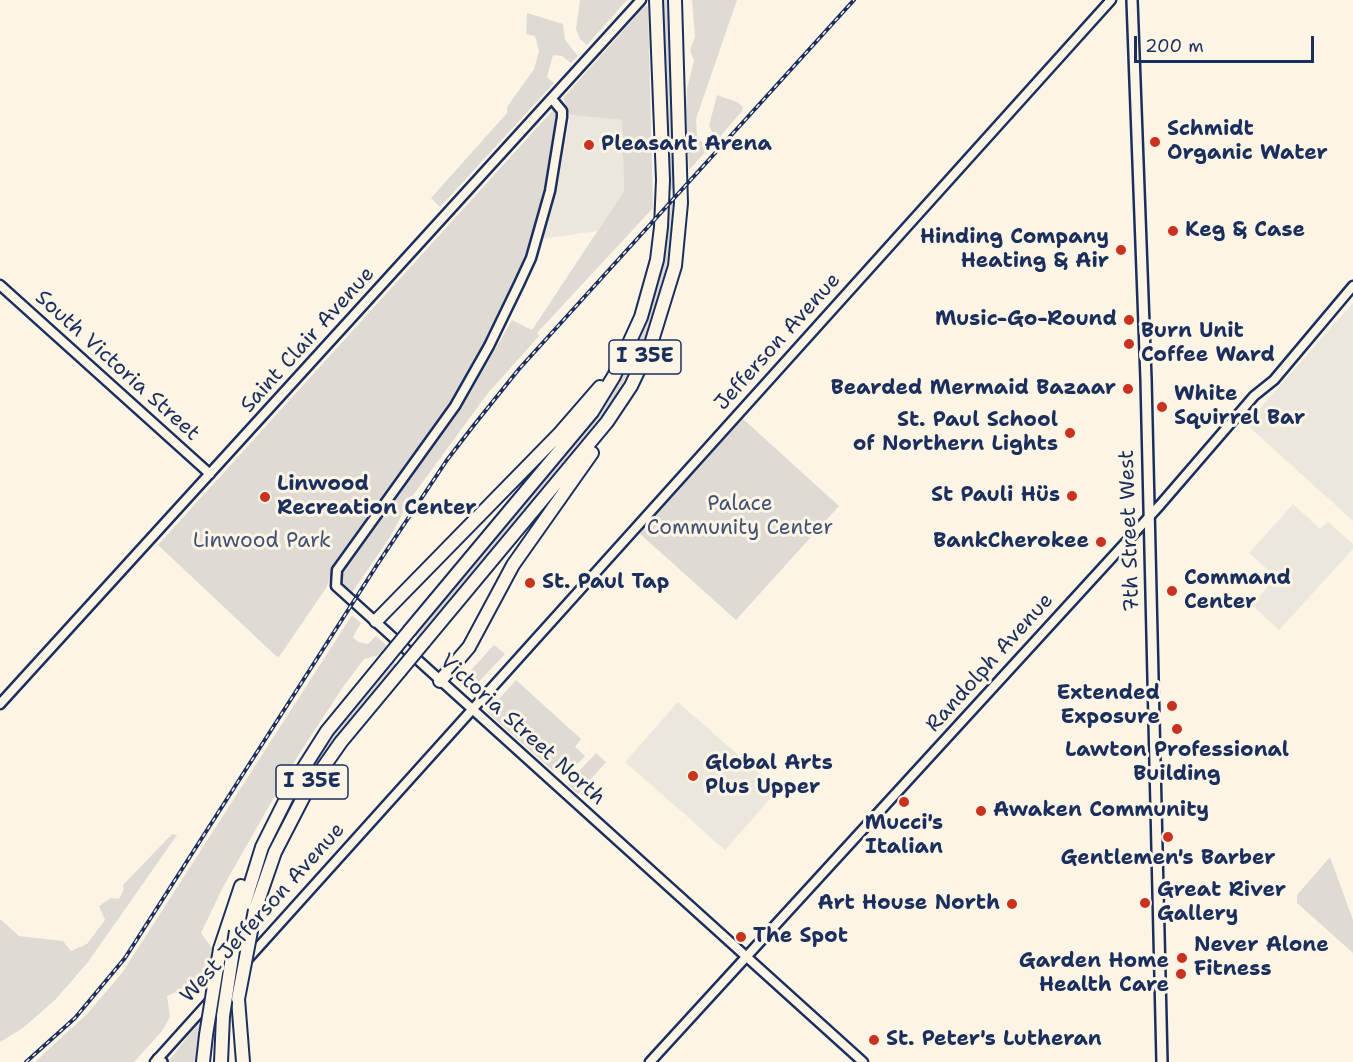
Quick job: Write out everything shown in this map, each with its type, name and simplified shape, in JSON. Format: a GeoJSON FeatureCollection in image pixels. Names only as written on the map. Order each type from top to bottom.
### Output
{"type":"FeatureCollection","features":[{"type":"Feature","properties":{"kind":"highway","name":"I 35E"},"geometry":{"type":"LineString","coordinates":[[221,1062],[223,1016],[236,931],[251,876],[270,829],[315,749],[410,630],[592,412],[633,339],[653,279],[661,227],[663,180],[656,0]]}},
{"type":"Feature","properties":{"kind":"highway","name":"I 35E"},"geometry":{"type":"LineString","coordinates":[[234,1062],[238,999],[255,910],[275,852],[306,792],[341,742],[596,436],[637,373],[665,303],[679,237],[682,176],[675,0]]}},
{"type":"Feature","properties":{"kind":"highway"},"geometry":{"type":"LineString","coordinates":[[376,621],[578,413],[633,339]]}},
{"type":"Feature","properties":{"kind":"highway"},"geometry":{"type":"LineString","coordinates":[[440,681],[469,647],[513,565],[612,426],[637,373]]}},
{"type":"Feature","properties":{"kind":"highway"},"geometry":{"type":"LineString","coordinates":[[203,1062],[220,949],[247,871],[270,829]]}},
{"type":"Feature","properties":{"kind":"highway"},"geometry":{"type":"LineString","coordinates":[[238,999],[243,1062]]}},
{"type":"Feature","properties":{"kind":"main road","name":"7th Street West"},"geometry":{"type":"LineString","coordinates":[[1132,0],[1162,1062]]}},
{"type":"Feature","properties":{"kind":"street","name":"Jefferson Avenue"},"geometry":{"type":"LineString","coordinates":[[471,708],[1111,0]]}},
{"type":"Feature","properties":{"kind":"street","name":"Saint Clair Avenue"},"geometry":{"type":"LineString","coordinates":[[0,704],[638,3]]}},
{"type":"Feature","properties":{"kind":"street","name":"Victoria Street North"},"geometry":{"type":"LineString","coordinates":[[552,99],[562,111],[562,117],[550,191],[533,249],[519,284],[489,346],[455,406],[338,570],[336,586],[863,1062]]}},
{"type":"Feature","properties":{"kind":"street","name":"South Victoria Street"},"geometry":{"type":"LineString","coordinates":[[0,285],[210,474]]}},
{"type":"Feature","properties":{"kind":"street","name":"Randolph Avenue"},"geometry":{"type":"LineString","coordinates":[[650,1062],[1148,517],[1254,396],[1274,380],[1353,286]]}},
{"type":"Feature","properties":{"kind":"street","name":"West Jefferson Avenue"},"geometry":{"type":"LineString","coordinates":[[158,1061],[471,708]]}},
{"type":"Feature","properties":{"kind":"shaded area"},"geometry":{"type":"Polygon","coordinates":[[[570,115],[622,120],[624,191],[597,231],[542,239],[558,182],[570,115]]]}},
{"type":"Feature","properties":{"kind":"shaded area"},"geometry":{"type":"Polygon","coordinates":[[[1353,303],[1353,521],[1246,424],[1353,303]]]}},
{"type":"Feature","properties":{"kind":"shaded area"},"geometry":{"type":"Polygon","coordinates":[[[1293,504],[1320,529],[1328,522],[1353,544],[1353,549],[1279,630],[1252,605],[1276,577],[1249,553],[1293,504]]]}},
{"type":"Feature","properties":{"kind":"shaded area"},"geometry":{"type":"Polygon","coordinates":[[[678,702],[778,790],[725,850],[625,762],[678,702]]]}},
{"type":"Feature","properties":{"kind":"green space"},"geometry":{"type":"Polygon","coordinates":[[[580,0],[627,0],[587,45],[580,39],[576,29],[580,0]]]}},
{"type":"Feature","properties":{"kind":"green space"},"geometry":{"type":"Polygon","coordinates":[[[661,0],[669,0],[674,187],[668,195],[661,0]]]}},
{"type":"Feature","properties":{"kind":"green space"},"geometry":{"type":"Polygon","coordinates":[[[692,0],[737,0],[696,119],[697,136],[708,149],[689,170],[686,114],[687,88],[694,61],[690,50],[695,37],[692,0]]]}},
{"type":"Feature","properties":{"kind":"green space"},"geometry":{"type":"Polygon","coordinates":[[[645,6],[648,6],[653,208],[537,333],[539,336],[488,393],[411,498],[390,537],[351,594],[341,582],[343,570],[463,405],[512,320],[532,330],[624,191],[622,120],[570,115],[563,98],[645,6]]]}},
{"type":"Feature","properties":{"kind":"green space"},"geometry":{"type":"Polygon","coordinates":[[[527,13],[563,24],[565,40],[578,56],[571,63],[562,56],[553,55],[547,77],[554,83],[440,207],[431,198],[507,113],[507,107],[534,69],[539,51],[535,36],[526,34],[527,13]]]}},
{"type":"Feature","properties":{"kind":"green space"},"geometry":{"type":"Polygon","coordinates":[[[717,95],[737,102],[743,107],[717,140],[709,126],[717,95]]]}},
{"type":"Feature","properties":{"kind":"green space","name":"Linwood Park"},"geometry":{"type":"Polygon","coordinates":[[[554,109],[557,114],[552,151],[536,224],[516,279],[485,343],[442,416],[337,560],[326,588],[279,657],[276,656],[158,545],[554,109]]]}},
{"type":"Feature","properties":{"kind":"green space"},"geometry":{"type":"Polygon","coordinates":[[[674,200],[669,253],[657,307],[643,345],[614,399],[591,432],[423,632],[425,634],[420,640],[414,635],[586,428],[622,373],[642,331],[655,291],[667,208],[674,200]]]}},
{"type":"Feature","properties":{"kind":"green space","name":"Palace Community Center"},"geometry":{"type":"Polygon","coordinates":[[[742,418],[839,506],[736,620],[639,533],[742,418]]]}},
{"type":"Feature","properties":{"kind":"green space"},"geometry":{"type":"Polygon","coordinates":[[[352,615],[361,623],[353,637],[358,642],[368,644],[376,636],[387,646],[380,655],[364,659],[343,687],[297,757],[223,887],[201,933],[214,951],[207,968],[194,984],[167,996],[170,1017],[162,1031],[134,1062],[35,1062],[87,1014],[122,973],[352,615]]]}},
{"type":"Feature","properties":{"kind":"green space"},"geometry":{"type":"Polygon","coordinates":[[[494,645],[505,654],[471,690],[462,680],[494,645]]]}},
{"type":"Feature","properties":{"kind":"green space"},"geometry":{"type":"Polygon","coordinates":[[[392,661],[398,666],[333,744],[244,923],[262,864],[296,791],[332,735],[392,661]]]}},
{"type":"Feature","properties":{"kind":"green space"},"geometry":{"type":"Polygon","coordinates":[[[516,680],[581,739],[575,747],[585,756],[567,775],[559,768],[563,760],[553,771],[487,712],[516,680]]]}},
{"type":"Feature","properties":{"kind":"green space"},"geometry":{"type":"Polygon","coordinates":[[[596,753],[606,762],[578,794],[567,784],[596,753]]]}},
{"type":"Feature","properties":{"kind":"green space"},"geometry":{"type":"Polygon","coordinates":[[[172,834],[177,835],[88,962],[55,1000],[23,1028],[0,1042],[0,919],[19,936],[63,941],[71,951],[87,944],[105,920],[99,906],[111,898],[119,899],[124,889],[123,885],[172,834]]]}},
{"type":"Feature","properties":{"kind":"green space"},"geometry":{"type":"Polygon","coordinates":[[[1330,857],[1353,920],[1353,953],[1297,903],[1297,895],[1330,857]]]}},
{"type":"Feature","properties":{"kind":"green space"},"geometry":{"type":"Polygon","coordinates":[[[202,1021],[200,1062],[168,1062],[192,1031],[202,1021]]]}},
{"type":"Feature","properties":{"kind":"railway"},"geometry":{"type":"LineString","coordinates":[[26,1062],[75,1018],[125,958],[377,565],[447,460],[474,425],[519,369],[854,0]]}},
{"type":"Feature","properties":{"kind":"place","name":"Schmidt Organic Water"},"geometry":{"type":"Point","coordinates":[1155,142]}},
{"type":"Feature","properties":{"kind":"place","name":"Pleasant Arena"},"geometry":{"type":"Point","coordinates":[589,145]}},
{"type":"Feature","properties":{"kind":"place","name":"Keg & Case"},"geometry":{"type":"Point","coordinates":[1173,231]}},
{"type":"Feature","properties":{"kind":"place","name":"Hinding Company Heating & Air"},"geometry":{"type":"Point","coordinates":[1121,250]}},
{"type":"Feature","properties":{"kind":"place","name":"Music-Go-Round"},"geometry":{"type":"Point","coordinates":[1129,320]}},
{"type":"Feature","properties":{"kind":"place","name":"Burn Unit Coffee Ward"},"geometry":{"type":"Point","coordinates":[1129,344]}},
{"type":"Feature","properties":{"kind":"place","name":"Bearded Mermaid Bazaar"},"geometry":{"type":"Point","coordinates":[1128,389]}},
{"type":"Feature","properties":{"kind":"place","name":"White Squirrel Bar"},"geometry":{"type":"Point","coordinates":[1162,407]}},
{"type":"Feature","properties":{"kind":"place","name":"St. Paul School of Northern Lights"},"geometry":{"type":"Point","coordinates":[1070,433]}},
{"type":"Feature","properties":{"kind":"place","name":"St Pauli Hüs"},"geometry":{"type":"Point","coordinates":[1072,496]}},
{"type":"Feature","properties":{"kind":"place","name":"Linwood Recreation Center"},"geometry":{"type":"Point","coordinates":[265,497]}},
{"type":"Feature","properties":{"kind":"place","name":"BankCherokee"},"geometry":{"type":"Point","coordinates":[1101,542]}},
{"type":"Feature","properties":{"kind":"place","name":"St. Paul Tap"},"geometry":{"type":"Point","coordinates":[530,583]}},
{"type":"Feature","properties":{"kind":"place","name":"Command Center"},"geometry":{"type":"Point","coordinates":[1172,591]}},
{"type":"Feature","properties":{"kind":"place","name":"Extended Exposure"},"geometry":{"type":"Point","coordinates":[1172,706]}},
{"type":"Feature","properties":{"kind":"place","name":"Lawton Professional Building"},"geometry":{"type":"Point","coordinates":[1177,729]}},
{"type":"Feature","properties":{"kind":"place","name":"Global Arts Plus Upper"},"geometry":{"type":"Point","coordinates":[693,776]}},
{"type":"Feature","properties":{"kind":"place","name":"Mucci's Italian"},"geometry":{"type":"Point","coordinates":[904,802]}},
{"type":"Feature","properties":{"kind":"place","name":"Awaken Community"},"geometry":{"type":"Point","coordinates":[981,811]}},
{"type":"Feature","properties":{"kind":"place","name":"Gentlemen's Barber"},"geometry":{"type":"Point","coordinates":[1168,837]}},
{"type":"Feature","properties":{"kind":"place","name":"Great River Gallery"},"geometry":{"type":"Point","coordinates":[1145,903]}},
{"type":"Feature","properties":{"kind":"place","name":"Art House North"},"geometry":{"type":"Point","coordinates":[1012,904]}},
{"type":"Feature","properties":{"kind":"place","name":"The Spot"},"geometry":{"type":"Point","coordinates":[741,937]}},
{"type":"Feature","properties":{"kind":"place","name":"Never Alone Fitness"},"geometry":{"type":"Point","coordinates":[1182,958]}},
{"type":"Feature","properties":{"kind":"place","name":"Garden Home Health Care"},"geometry":{"type":"Point","coordinates":[1181,974]}},
{"type":"Feature","properties":{"kind":"place","name":"St. Peter's Lutheran"},"geometry":{"type":"Point","coordinates":[874,1040]}}]}
